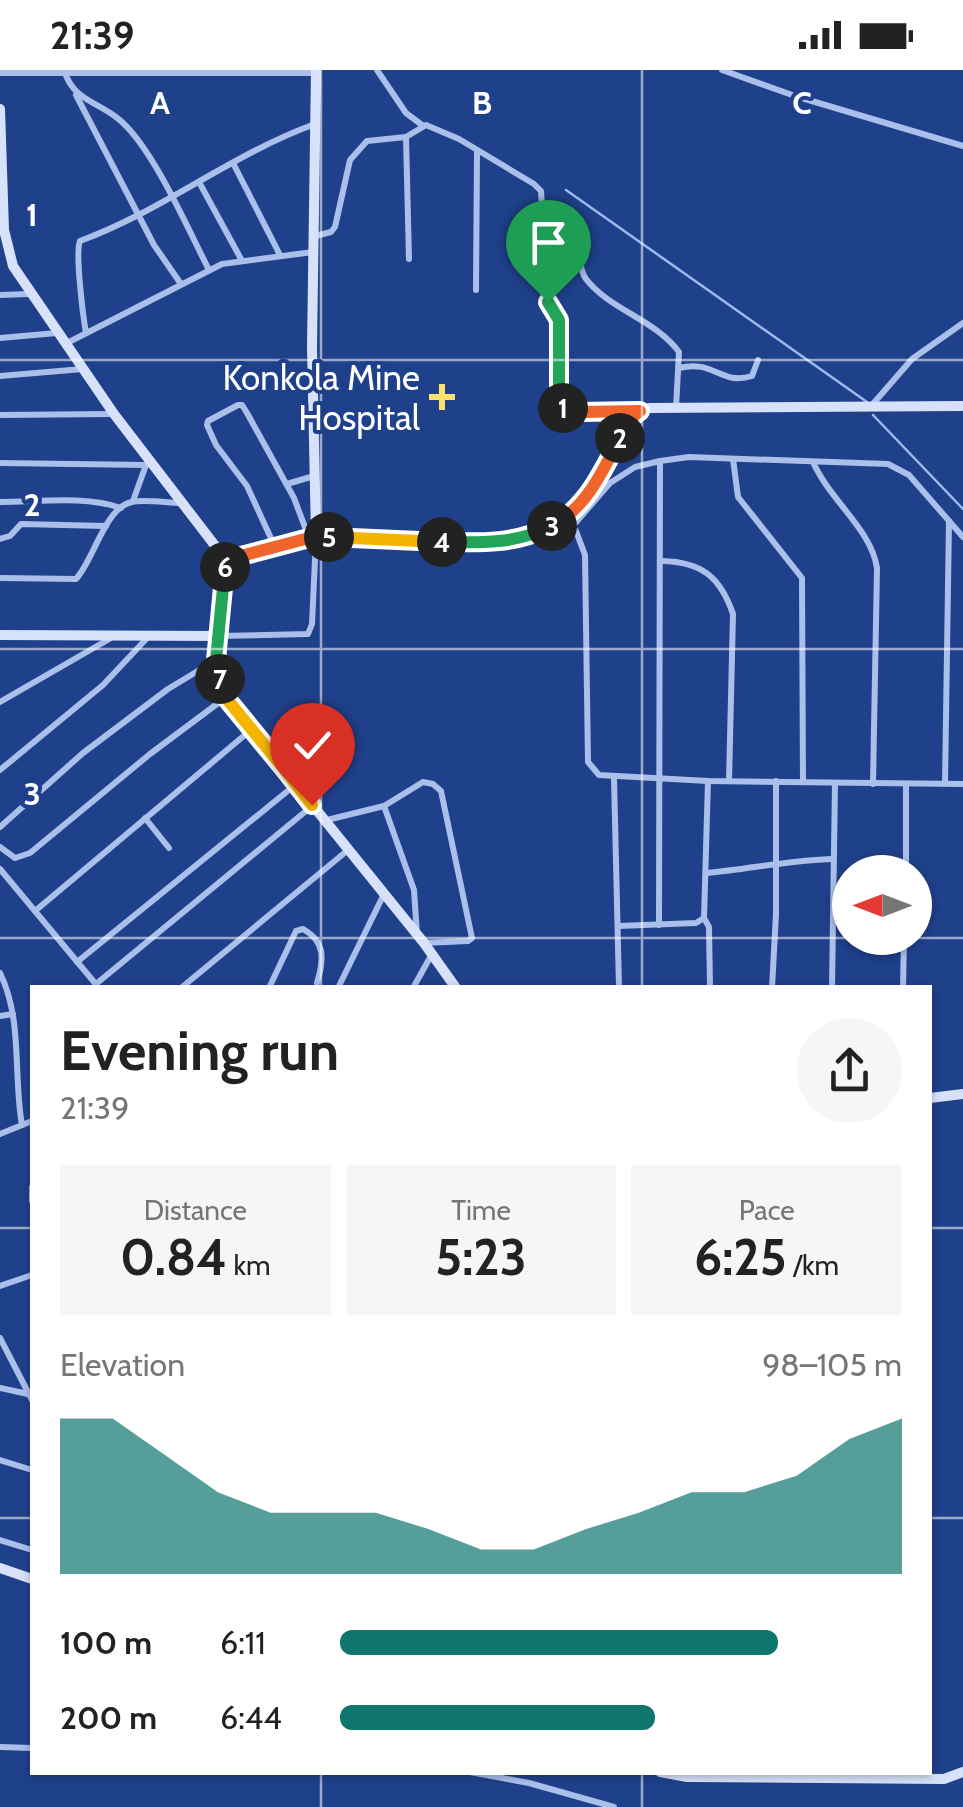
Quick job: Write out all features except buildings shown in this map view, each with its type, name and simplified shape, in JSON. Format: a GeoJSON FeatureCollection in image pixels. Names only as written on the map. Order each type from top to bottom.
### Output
{"type":"FeatureCollection","features":[{"type":"Feature","properties":{"kind":"street"},"geometry":{"type":"LineString","coordinates":[[378,70],[406,112],[422,126],[459,139],[541,191],[548,302],[559,320],[559,408],[580,412],[963,406]]}},
{"type":"Feature","properties":{"kind":"street"},"geometry":{"type":"LineString","coordinates":[[722,70],[963,146]]}},
{"type":"Feature","properties":{"kind":"street"},"geometry":{"type":"LineString","coordinates":[[0,73],[316,72],[315,476],[312,624],[308,634],[0,635]]}},
{"type":"Feature","properties":{"kind":"street"},"geometry":{"type":"LineString","coordinates":[[65,73],[138,215],[181,284]]}},
{"type":"Feature","properties":{"kind":"street"},"geometry":{"type":"LineString","coordinates":[[76,93],[98,104],[130,129],[210,270]]}},
{"type":"Feature","properties":{"kind":"street"},"geometry":{"type":"LineString","coordinates":[[0,108],[4,253],[148,462],[226,560],[216,660],[226,698],[454,985]]}},
{"type":"Feature","properties":{"kind":"street"},"geometry":{"type":"LineString","coordinates":[[86,333],[77,245],[315,124]]}},
{"type":"Feature","properties":{"kind":"street"},"geometry":{"type":"LineString","coordinates":[[314,236],[331,232],[335,227],[350,160],[358,150],[373,138],[406,136],[422,126]]}},
{"type":"Feature","properties":{"kind":"street"},"geometry":{"type":"LineString","coordinates":[[406,136],[409,259]]}},
{"type":"Feature","properties":{"kind":"street"},"geometry":{"type":"LineString","coordinates":[[476,290],[477,153]]}},
{"type":"Feature","properties":{"kind":"street"},"geometry":{"type":"LineString","coordinates":[[233,163],[280,255]]}},
{"type":"Feature","properties":{"kind":"street"},"geometry":{"type":"LineString","coordinates":[[199,182],[240,260]]}},
{"type":"Feature","properties":{"kind":"street"},"geometry":{"type":"LineString","coordinates":[[573,216],[572,235],[583,276],[674,344],[679,352],[676,408]]}},
{"type":"Feature","properties":{"kind":"street"},"geometry":{"type":"LineString","coordinates":[[66,344],[210,270],[240,260],[313,252]]}},
{"type":"Feature","properties":{"kind":"street"},"geometry":{"type":"LineString","coordinates":[[0,295],[29,294]]}},
{"type":"Feature","properties":{"kind":"street"},"geometry":{"type":"LineString","coordinates":[[870,407],[912,359],[963,323]]}},
{"type":"Feature","properties":{"kind":"street"},"geometry":{"type":"LineString","coordinates":[[0,338],[57,334]]}},
{"type":"Feature","properties":{"kind":"street"},"geometry":{"type":"LineString","coordinates":[[680,368],[702,364],[723,376],[744,378],[752,376],[758,360]]}},
{"type":"Feature","properties":{"kind":"street"},"geometry":{"type":"LineString","coordinates":[[0,376],[84,369]]}},
{"type":"Feature","properties":{"kind":"street"},"geometry":{"type":"LineString","coordinates":[[275,546],[247,486],[208,430],[208,421],[242,405],[312,538]]}},
{"type":"Feature","properties":{"kind":"street"},"geometry":{"type":"LineString","coordinates":[[567,524],[591,493],[631,418],[640,411]]}},
{"type":"Feature","properties":{"kind":"street"},"geometry":{"type":"LineString","coordinates":[[0,415],[114,414]]}},
{"type":"Feature","properties":{"kind":"street"},"geometry":{"type":"LineString","coordinates":[[226,560],[312,538],[494,544],[522,538],[567,524],[610,483],[635,467],[689,456],[888,464],[909,475],[963,537]]}},
{"type":"Feature","properties":{"kind":"street"},"geometry":{"type":"LineString","coordinates":[[733,459],[738,497],[792,560],[802,578],[803,782]]}},
{"type":"Feature","properties":{"kind":"street"},"geometry":{"type":"LineString","coordinates":[[659,925],[660,461]]}},
{"type":"Feature","properties":{"kind":"street"},"geometry":{"type":"LineString","coordinates":[[0,463],[148,462]]}},
{"type":"Feature","properties":{"kind":"street"},"geometry":{"type":"LineString","coordinates":[[133,501],[148,462]]}},
{"type":"Feature","properties":{"kind":"street"},"geometry":{"type":"LineString","coordinates":[[814,462],[834,500],[874,547],[877,568],[873,784]]}},
{"type":"Feature","properties":{"kind":"street"},"geometry":{"type":"LineString","coordinates":[[286,484],[315,476]]}},
{"type":"Feature","properties":{"kind":"street"},"geometry":{"type":"LineString","coordinates":[[0,578],[76,579],[106,526],[121,508],[133,501],[181,502]]}},
{"type":"Feature","properties":{"kind":"street"},"geometry":{"type":"LineString","coordinates":[[0,502],[80,502],[121,508]]}},
{"type":"Feature","properties":{"kind":"street"},"geometry":{"type":"LineString","coordinates":[[946,784],[949,520]]}},
{"type":"Feature","properties":{"kind":"street"},"geometry":{"type":"LineString","coordinates":[[0,539],[10,536],[20,524],[106,526]]}},
{"type":"Feature","properties":{"kind":"street"},"geometry":{"type":"LineString","coordinates":[[567,524],[585,554],[588,762],[599,776],[963,784]]}},
{"type":"Feature","properties":{"kind":"street"},"geometry":{"type":"LineString","coordinates":[[662,562],[699,567],[727,597],[733,614],[729,781]]}},
{"type":"Feature","properties":{"kind":"street"},"geometry":{"type":"LineString","coordinates":[[0,702],[116,635]]}},
{"type":"Feature","properties":{"kind":"street"},"geometry":{"type":"LineString","coordinates":[[0,770],[103,685],[150,635]]}},
{"type":"Feature","properties":{"kind":"street"},"geometry":{"type":"LineString","coordinates":[[0,826],[83,753],[216,660]]}},
{"type":"Feature","properties":{"kind":"street"},"geometry":{"type":"LineString","coordinates":[[0,847],[15,858],[30,853],[150,754],[226,698]]}},
{"type":"Feature","properties":{"kind":"street"},"geometry":{"type":"LineString","coordinates":[[35,910],[252,729]]}},
{"type":"Feature","properties":{"kind":"street"},"geometry":{"type":"LineString","coordinates":[[614,778],[619,985]]}},
{"type":"Feature","properties":{"kind":"street"},"geometry":{"type":"LineString","coordinates":[[708,780],[704,918],[709,927],[710,985]]}},
{"type":"Feature","properties":{"kind":"street"},"geometry":{"type":"LineString","coordinates":[[326,821],[384,806],[422,782],[441,791],[472,938],[421,940]]}},
{"type":"Feature","properties":{"kind":"street"},"geometry":{"type":"LineString","coordinates":[[772,985],[776,782]]}},
{"type":"Feature","properties":{"kind":"street"},"geometry":{"type":"LineString","coordinates":[[833,855],[835,783]]}},
{"type":"Feature","properties":{"kind":"street"},"geometry":{"type":"LineString","coordinates":[[77,962],[296,784]]}},
{"type":"Feature","properties":{"kind":"street"},"geometry":{"type":"LineString","coordinates":[[906,784],[906,855]]}},
{"type":"Feature","properties":{"kind":"street"},"geometry":{"type":"LineString","coordinates":[[98,985],[312,805]]}},
{"type":"Feature","properties":{"kind":"street"},"geometry":{"type":"LineString","coordinates":[[384,806],[414,890],[421,940]]}},
{"type":"Feature","properties":{"kind":"street"},"geometry":{"type":"LineString","coordinates":[[145,818],[169,848]]}},
{"type":"Feature","properties":{"kind":"street"},"geometry":{"type":"LineString","coordinates":[[185,985],[348,850]]}},
{"type":"Feature","properties":{"kind":"street"},"geometry":{"type":"LineString","coordinates":[[707,873],[789,860],[832,859]]}},
{"type":"Feature","properties":{"kind":"street"},"geometry":{"type":"LineString","coordinates":[[0,869],[96,985]]}},
{"type":"Feature","properties":{"kind":"street"},"geometry":{"type":"LineString","coordinates":[[339,985],[384,894]]}},
{"type":"Feature","properties":{"kind":"street"},"geometry":{"type":"LineString","coordinates":[[618,926],[696,923],[704,918]]}},
{"type":"Feature","properties":{"kind":"street"},"geometry":{"type":"LineString","coordinates":[[270,985],[296,931],[303,929],[318,939],[321,947],[316,984]]}},
{"type":"Feature","properties":{"kind":"street"},"geometry":{"type":"LineString","coordinates":[[416,985],[432,954]]}},
{"type":"Feature","properties":{"kind":"street"},"geometry":{"type":"LineString","coordinates":[[832,955],[832,985]]}},
{"type":"Feature","properties":{"kind":"street"},"geometry":{"type":"LineString","coordinates":[[903,985],[904,955]]}},
{"type":"Feature","properties":{"kind":"street"},"geometry":{"type":"LineString","coordinates":[[0,973],[13,1014],[22,1125]]}},
{"type":"Feature","properties":{"kind":"street"},"geometry":{"type":"LineString","coordinates":[[0,1016],[13,1014]]}},
{"type":"Feature","properties":{"kind":"street"},"geometry":{"type":"LineString","coordinates":[[932,1098],[963,1094]]}},
{"type":"Feature","properties":{"kind":"street"},"geometry":{"type":"LineString","coordinates":[[0,1134],[30,1122]]}},
{"type":"Feature","properties":{"kind":"street"},"geometry":{"type":"LineString","coordinates":[[0,1286],[30,1276]]}},
{"type":"Feature","properties":{"kind":"street"},"geometry":{"type":"LineString","coordinates":[[0,1338],[30,1395]]}},
{"type":"Feature","properties":{"kind":"street"},"geometry":{"type":"LineString","coordinates":[[0,1388],[30,1397]]}},
{"type":"Feature","properties":{"kind":"street"},"geometry":{"type":"LineString","coordinates":[[0,1460],[30,1469]]}},
{"type":"Feature","properties":{"kind":"street"},"geometry":{"type":"LineString","coordinates":[[0,1540],[30,1549]]}},
{"type":"Feature","properties":{"kind":"street"},"geometry":{"type":"LineString","coordinates":[[0,1568],[30,1578]]}},
{"type":"Feature","properties":{"kind":"street"},"geometry":{"type":"LineString","coordinates":[[0,1747],[30,1748]]}},
{"type":"Feature","properties":{"kind":"street"},"geometry":{"type":"LineString","coordinates":[[486,1775],[614,1807]]}},
{"type":"Feature","properties":{"kind":"street"},"geometry":{"type":"LineString","coordinates":[[676,1775],[962,1775]]}},
{"type":"Feature","properties":{"kind":"waterway"},"geometry":{"type":"LineString","coordinates":[[566,190],[867,402]]}},
{"type":"Feature","properties":{"kind":"waterway"},"geometry":{"type":"LineString","coordinates":[[873,415],[963,509]]}},
{"type":"Feature","properties":{"kind":"place","name":"Konkola Mine Hospital"},"geometry":{"type":"Point","coordinates":[442,397]}},
{"type":"Feature","properties":{"kind":"route"},"geometry":{"type":"LineString","coordinates":[[312,805],[226,698],[216,660],[226,560],[316,537],[494,544],[547,529],[576,509],[591,493],[631,418],[640,411],[580,412],[559,408],[559,320],[548,302]]}}]}
